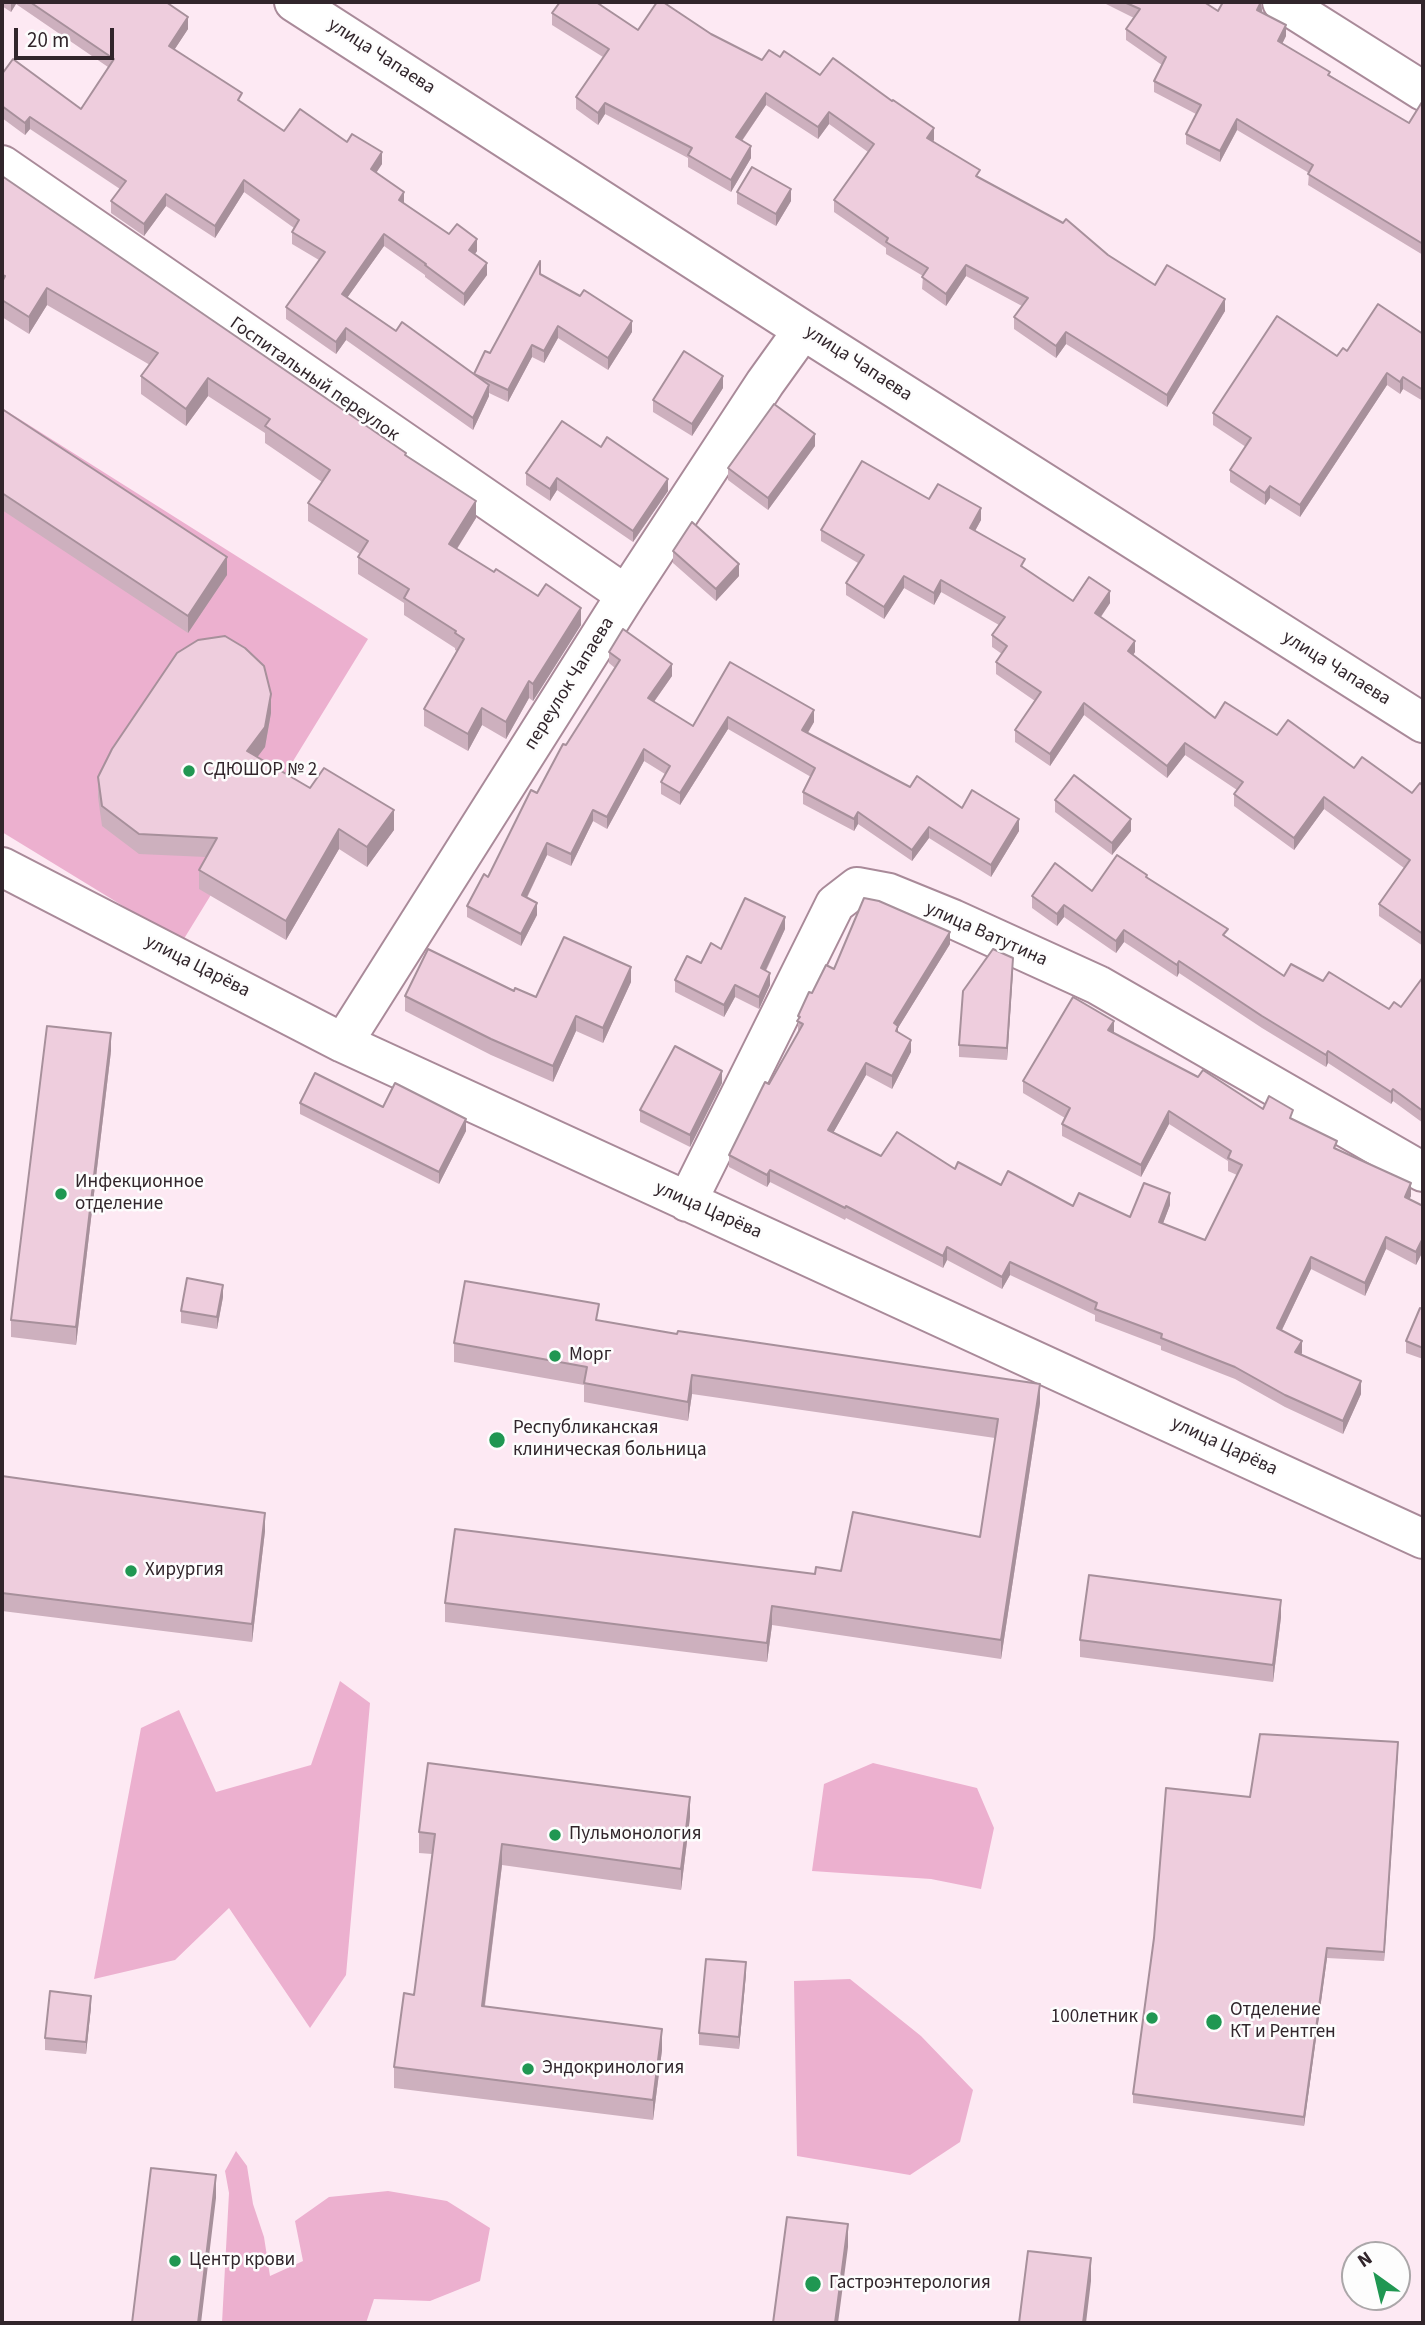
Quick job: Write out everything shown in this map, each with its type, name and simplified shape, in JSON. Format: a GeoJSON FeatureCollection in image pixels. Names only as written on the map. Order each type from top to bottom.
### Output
{"type":"FeatureCollection","features":[{"type":"Feature","properties":{"kind":"street","name":"улица Чапаева"},"geometry":{"type":"LineString","coordinates":[[294,2],[803,330],[1423,723]]}},
{"type":"Feature","properties":{"kind":"street"},"geometry":{"type":"LineString","coordinates":[[1282,2],[1423,91]]}},
{"type":"Feature","properties":{"kind":"street","name":"Госпитальный переулок"},"geometry":{"type":"LineString","coordinates":[[2,165],[626,595]]}},
{"type":"Feature","properties":{"kind":"street","name":"переулок Чапаева"},"geometry":{"type":"LineString","coordinates":[[343,1043],[626,595],[765,383],[803,330]]}},
{"type":"Feature","properties":{"kind":"street","name":"улица Царёва"},"geometry":{"type":"LineString","coordinates":[[2,867],[343,1043],[1423,1539]]}},
{"type":"Feature","properties":{"kind":"street","name":"улица Ватутина"},"geometry":{"type":"LineString","coordinates":[[687,1202],[835,904],[857,887],[889,892],[1098,985],[1423,1172]]}},
{"type":"Feature","properties":{"kind":"shaded area"},"geometry":{"type":"Polygon","coordinates":[[[2,408],[368,639],[182,942],[2,832],[2,408]]]}},
{"type":"Feature","properties":{"kind":"shaded area"},"geometry":{"type":"Polygon","coordinates":[[[340,1681],[370,1703],[346,1975],[310,2028],[229,1908],[175,1960],[94,1979],[141,1728],[179,1710],[216,1792],[311,1765],[340,1681]]]}},
{"type":"Feature","properties":{"kind":"shaded area"},"geometry":{"type":"Polygon","coordinates":[[[873,1763],[977,1788],[994,1828],[981,1889],[931,1879],[812,1871],[824,1784],[873,1763]]]}},
{"type":"Feature","properties":{"kind":"shaded area"},"geometry":{"type":"Polygon","coordinates":[[[850,1979],[921,2036],[973,2090],[960,2142],[910,2175],[797,2156],[794,1981],[850,1979]]]}},
{"type":"Feature","properties":{"kind":"shaded area"},"geometry":{"type":"Polygon","coordinates":[[[236,2151],[247,2166],[253,2204],[264,2237],[270,2276],[303,2261],[295,2221],[329,2197],[388,2191],[447,2201],[490,2228],[480,2281],[430,2301],[374,2299],[366,2323],[222,2323],[229,2193],[225,2171],[236,2151]]]}},
{"type":"Feature","properties":{"kind":"building"},"geometry":{"type":"Polygon","coordinates":[[[30,2],[166,2],[188,17],[169,46],[242,93],[238,100],[284,131],[300,109],[347,142],[352,134],[382,152],[371,169],[404,192],[399,200],[449,234],[457,224],[477,239],[469,250],[487,263],[464,294],[384,234],[342,294],[396,331],[402,322],[489,385],[473,418],[346,328],[336,342],[286,307],[325,252],[292,232],[299,220],[244,180],[215,226],[166,194],[144,224],[111,201],[126,181],[30,117],[25,123],[2,106],[2,74],[13,59],[81,109],[114,59],[30,2]]]}},
{"type":"Feature","properties":{"kind":"building"},"geometry":{"type":"Polygon","coordinates":[[[560,2],[596,2],[638,30],[657,2],[663,2],[711,34],[762,60],[769,50],[780,57],[784,51],[820,75],[833,58],[934,128],[927,138],[980,170],[976,176],[1063,223],[1066,219],[1108,255],[1155,285],[1167,265],[1225,299],[1167,395],[1066,332],[1056,346],[1014,317],[1028,298],[966,265],[946,294],[922,277],[928,268],[886,242],[888,238],[834,200],[874,144],[829,112],[818,127],[766,93],[736,137],[751,146],[731,180],[688,155],[692,148],[605,103],[598,113],[576,97],[609,49],[552,13],[560,2]]]}},
{"type":"Feature","properties":{"kind":"building"},"geometry":{"type":"Polygon","coordinates":[[[1124,2],[1204,2],[1218,11],[1223,2],[1261,2],[1257,10],[1286,25],[1278,41],[1330,72],[1328,75],[1409,123],[1423,102],[1423,244],[1308,174],[1313,165],[1237,119],[1220,151],[1186,134],[1201,105],[1154,81],[1166,57],[1126,29],[1140,9],[1124,2]]]}},
{"type":"Feature","properties":{"kind":"building"},"geometry":{"type":"Polygon","coordinates":[[[752,167],[791,189],[776,214],[737,192],[752,167]]]}},
{"type":"Feature","properties":{"kind":"building"},"geometry":{"type":"Polygon","coordinates":[[[2,176],[406,453],[405,455],[476,501],[449,544],[494,572],[496,569],[538,596],[546,584],[581,608],[533,684],[529,681],[506,722],[482,708],[468,734],[424,709],[464,639],[404,598],[409,589],[358,557],[368,541],[308,503],[330,470],[265,426],[270,419],[208,378],[186,409],[141,376],[158,353],[47,288],[29,317],[2,300],[2,282],[5,276],[2,275],[2,176]]]}},
{"type":"Feature","properties":{"kind":"building"},"geometry":{"type":"Polygon","coordinates":[[[540,261],[540,274],[580,296],[584,290],[632,321],[608,358],[558,326],[544,351],[532,345],[508,390],[474,374],[485,351],[490,353],[540,261]]]}},
{"type":"Feature","properties":{"kind":"building"},"geometry":{"type":"Polygon","coordinates":[[[1378,304],[1423,334],[1423,390],[1403,377],[1400,382],[1387,373],[1300,505],[1270,486],[1265,493],[1230,470],[1251,438],[1213,413],[1277,316],[1337,356],[1343,348],[1347,351],[1378,304]]]}},
{"type":"Feature","properties":{"kind":"building"},"geometry":{"type":"Polygon","coordinates":[[[684,351],[723,376],[692,424],[653,400],[684,351]]]}},
{"type":"Feature","properties":{"kind":"building"},"geometry":{"type":"Polygon","coordinates":[[[774,404],[815,434],[768,498],[728,468],[774,404]]]}},
{"type":"Feature","properties":{"kind":"building"},"geometry":{"type":"Polygon","coordinates":[[[2,409],[227,557],[188,616],[2,493],[2,409]]]}},
{"type":"Feature","properties":{"kind":"building"},"geometry":{"type":"Polygon","coordinates":[[[562,421],[601,447],[607,437],[668,479],[633,531],[557,478],[550,489],[526,473],[562,421]]]}},
{"type":"Feature","properties":{"kind":"building"},"geometry":{"type":"Polygon","coordinates":[[[862,461],[929,499],[938,484],[981,508],[970,528],[1025,559],[1021,566],[1073,601],[1089,577],[1110,591],[1095,613],[1135,641],[1128,651],[1215,718],[1225,702],[1277,735],[1288,720],[1354,768],[1362,757],[1412,793],[1420,783],[1423,786],[1423,934],[1379,904],[1410,860],[1324,797],[1294,838],[1234,794],[1243,782],[1185,743],[1167,766],[1084,703],[1050,754],[1015,730],[1041,692],[996,662],[1007,646],[992,635],[1005,617],[941,580],[934,593],[904,576],[884,607],[846,583],[864,555],[821,530],[862,461]]]}},
{"type":"Feature","properties":{"kind":"building"},"geometry":{"type":"Polygon","coordinates":[[[692,522],[739,564],[716,589],[673,551],[692,522]]]}},
{"type":"Feature","properties":{"kind":"building"},"geometry":{"type":"Polygon","coordinates":[[[623,629],[672,664],[648,698],[693,726],[730,662],[814,710],[802,730],[910,787],[917,776],[962,808],[972,790],[1019,819],[991,865],[929,827],[912,850],[858,812],[854,819],[803,792],[815,768],[728,717],[680,793],[661,782],[670,766],[644,749],[607,817],[593,810],[571,854],[547,843],[522,895],[537,903],[521,934],[467,906],[484,874],[488,877],[531,790],[537,793],[563,744],[566,745],[620,660],[609,652],[623,629]]]}},
{"type":"Feature","properties":{"kind":"building"},"geometry":{"type":"Polygon","coordinates":[[[225,636],[245,648],[264,666],[271,694],[265,727],[247,751],[310,788],[324,768],[394,810],[367,847],[339,829],[286,921],[199,870],[217,838],[139,834],[102,806],[98,777],[112,749],[177,653],[198,640],[225,636]]]}},
{"type":"Feature","properties":{"kind":"building"},"geometry":{"type":"Polygon","coordinates":[[[1074,775],[1131,819],[1112,843],[1055,800],[1074,775]]]}},
{"type":"Feature","properties":{"kind":"building"},"geometry":{"type":"Polygon","coordinates":[[[1117,855],[1147,875],[1146,877],[1228,929],[1223,935],[1284,976],[1291,964],[1323,981],[1329,972],[1389,1009],[1394,1002],[1401,1007],[1423,977],[1423,1111],[1393,1089],[1391,1092],[1328,1051],[1326,1055],[1179,961],[1177,965],[1124,930],[1116,941],[1064,905],[1057,914],[1032,896],[1055,863],[1092,891],[1117,855]]]}},
{"type":"Feature","properties":{"kind":"building"},"geometry":{"type":"Polygon","coordinates":[[[745,898],[785,917],[761,968],[770,973],[759,997],[735,985],[724,1005],[675,980],[687,956],[701,963],[711,943],[721,949],[745,898]]]}},
{"type":"Feature","properties":{"kind":"building"},"geometry":{"type":"Polygon","coordinates":[[[864,898],[879,901],[950,932],[894,1023],[898,1026],[896,1031],[911,1040],[892,1076],[866,1063],[828,1130],[881,1156],[897,1132],[955,1169],[958,1162],[1001,1185],[1008,1171],[1073,1206],[1079,1193],[1130,1217],[1144,1183],[1170,1193],[1159,1222],[1205,1240],[1242,1165],[1228,1158],[1231,1151],[1169,1111],[1141,1165],[1062,1124],[1070,1108],[1023,1081],[1073,997],[1114,1021],[1108,1030],[1198,1077],[1203,1070],[1263,1109],[1269,1096],[1293,1110],[1290,1118],[1337,1141],[1334,1148],[1411,1183],[1405,1197],[1423,1206],[1423,1238],[1416,1252],[1386,1237],[1365,1283],[1311,1257],[1277,1328],[1302,1341],[1295,1352],[1361,1381],[1343,1421],[1285,1395],[1235,1367],[1161,1338],[1162,1334],[1095,1309],[1097,1303],[1010,1262],[1002,1277],[947,1247],[943,1256],[770,1170],[767,1175],[729,1155],[765,1082],[769,1084],[803,1024],[797,1021],[809,992],[812,993],[826,965],[834,969],[864,898]]]}},
{"type":"Feature","properties":{"kind":"building"},"geometry":{"type":"Polygon","coordinates":[[[564,937],[631,967],[603,1028],[576,1016],[553,1066],[491,1039],[405,996],[428,949],[514,991],[515,988],[536,997],[564,937]]]}},
{"type":"Feature","properties":{"kind":"building"},"geometry":{"type":"Polygon","coordinates":[[[993,949],[1013,958],[1007,1048],[959,1045],[963,991],[993,949]]]}},
{"type":"Feature","properties":{"kind":"building","name":"Инфекционное отделение"},"geometry":{"type":"Polygon","coordinates":[[[47,1026],[111,1033],[76,1327],[11,1320],[47,1026]]]}},
{"type":"Feature","properties":{"kind":"building"},"geometry":{"type":"Polygon","coordinates":[[[675,1046],[722,1071],[690,1135],[640,1110],[675,1046]]]}},
{"type":"Feature","properties":{"kind":"building"},"geometry":{"type":"Polygon","coordinates":[[[315,1073],[383,1107],[395,1083],[466,1119],[439,1172],[300,1103],[315,1073]]]}},
{"type":"Feature","properties":{"kind":"building"},"geometry":{"type":"Polygon","coordinates":[[[187,1278],[223,1285],[217,1317],[181,1311],[187,1278]]]}},
{"type":"Feature","properties":{"kind":"building"},"geometry":{"type":"Polygon","coordinates":[[[465,1281],[599,1304],[596,1320],[677,1334],[678,1331],[1040,1384],[1001,1640],[772,1606],[767,1643],[445,1603],[455,1529],[815,1574],[816,1567],[841,1571],[853,1512],[980,1537],[998,1419],[692,1375],[688,1402],[584,1383],[587,1367],[454,1343],[465,1281]]]}},
{"type":"Feature","properties":{"kind":"building"},"geometry":{"type":"Polygon","coordinates":[[[1420,1308],[1423,1309],[1423,1348],[1406,1341],[1420,1308]]]}},
{"type":"Feature","properties":{"kind":"building","name":"Хирургия"},"geometry":{"type":"Polygon","coordinates":[[[2,1476],[265,1513],[252,1624],[2,1593],[2,1476]]]}},
{"type":"Feature","properties":{"kind":"building"},"geometry":{"type":"Polygon","coordinates":[[[1089,1575],[1281,1600],[1273,1665],[1080,1640],[1089,1575]]]}},
{"type":"Feature","properties":{"kind":"building"},"geometry":{"type":"Polygon","coordinates":[[[1260,1734],[1398,1742],[1384,1952],[1327,1948],[1304,2117],[1133,2094],[1154,1938],[1166,1788],[1250,1797],[1260,1734]]]}},
{"type":"Feature","properties":{"kind":"building"},"geometry":{"type":"Polygon","coordinates":[[[428,1763],[690,1797],[681,1869],[502,1844],[482,2006],[662,2029],[653,2100],[394,2067],[404,1993],[414,1995],[435,1834],[419,1832],[428,1763]]]}},
{"type":"Feature","properties":{"kind":"building"},"geometry":{"type":"Polygon","coordinates":[[[706,1959],[746,1962],[739,2037],[699,2033],[706,1959]]]}},
{"type":"Feature","properties":{"kind":"building"},"geometry":{"type":"Polygon","coordinates":[[[50,1991],[91,1996],[86,2042],[45,2038],[50,1991]]]}},
{"type":"Feature","properties":{"kind":"building","name":"Центр крови"},"geometry":{"type":"Polygon","coordinates":[[[151,2168],[216,2175],[198,2323],[132,2323],[151,2168]]]}},
{"type":"Feature","properties":{"kind":"building"},"geometry":{"type":"Polygon","coordinates":[[[787,2217],[848,2224],[835,2323],[773,2323],[787,2217]]]}},
{"type":"Feature","properties":{"kind":"building"},"geometry":{"type":"Polygon","coordinates":[[[1028,2251],[1091,2258],[1083,2323],[1019,2323],[1028,2251]]]}},
{"type":"Feature","properties":{"kind":"place","name":"СДЮШОР № 2"},"geometry":{"type":"Point","coordinates":[189,771]}},
{"type":"Feature","properties":{"kind":"place","name":"Инфекционное отделение"},"geometry":{"type":"Point","coordinates":[61,1194]}},
{"type":"Feature","properties":{"kind":"place","name":"Морг"},"geometry":{"type":"Point","coordinates":[555,1356]}},
{"type":"Feature","properties":{"kind":"place","name":"Республиканская клиническая больница"},"geometry":{"type":"Point","coordinates":[497,1440]}},
{"type":"Feature","properties":{"kind":"place","name":"Хирургия"},"geometry":{"type":"Point","coordinates":[131,1571]}},
{"type":"Feature","properties":{"kind":"place","name":"Пульмонология"},"geometry":{"type":"Point","coordinates":[555,1835]}},
{"type":"Feature","properties":{"kind":"place","name":"100летник"},"geometry":{"type":"Point","coordinates":[1152,2018]}},
{"type":"Feature","properties":{"kind":"place","name":"Отделение КТ и Рентген"},"geometry":{"type":"Point","coordinates":[1214,2022]}},
{"type":"Feature","properties":{"kind":"place","name":"Эндокринология"},"geometry":{"type":"Point","coordinates":[528,2069]}},
{"type":"Feature","properties":{"kind":"place","name":"Центр крови"},"geometry":{"type":"Point","coordinates":[175,2261]}},
{"type":"Feature","properties":{"kind":"place","name":"Гастроэнтерология"},"geometry":{"type":"Point","coordinates":[813,2284]}}]}
